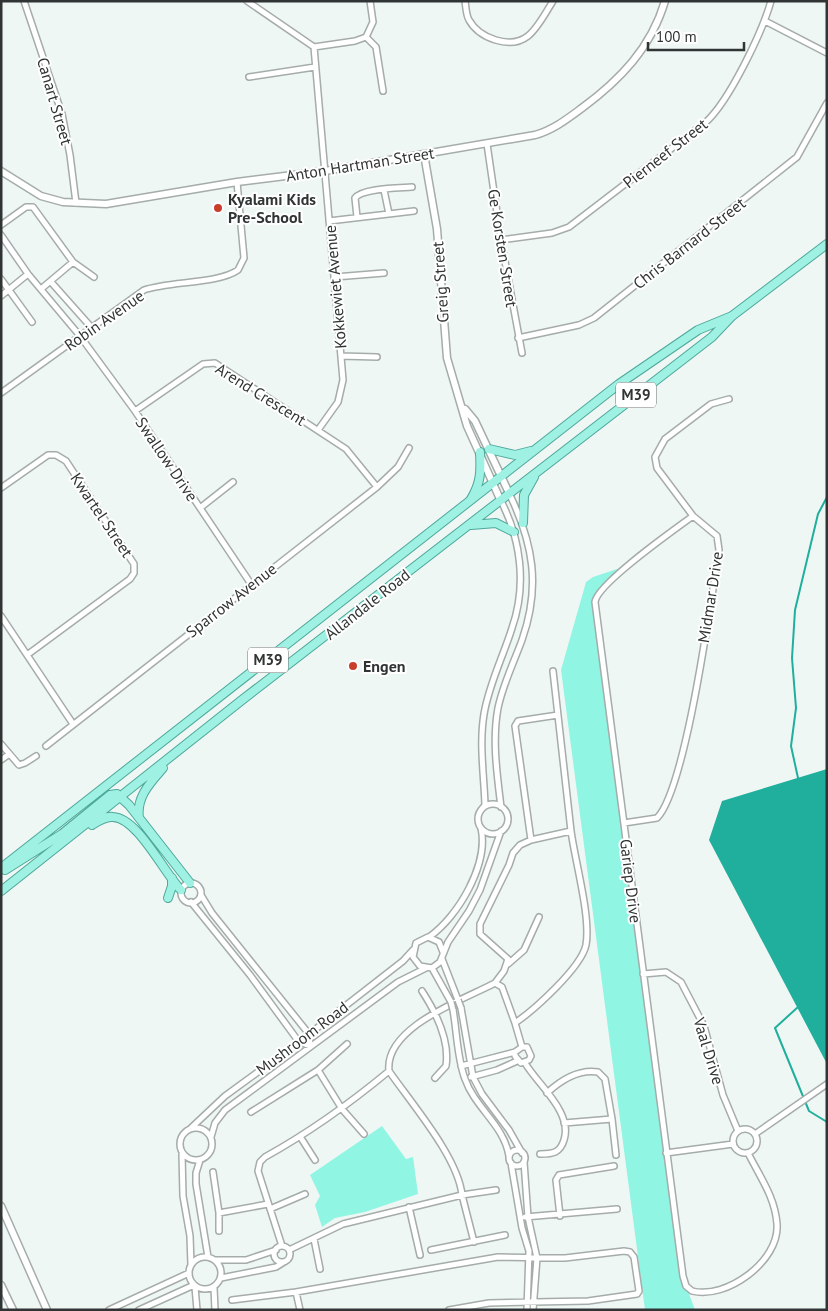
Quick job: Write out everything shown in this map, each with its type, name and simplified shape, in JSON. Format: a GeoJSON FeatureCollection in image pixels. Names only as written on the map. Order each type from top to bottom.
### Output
{"type":"FeatureCollection","features":[{"type":"Feature","properties":{"kind":"main road","name":"Allandale Road"},"geometry":{"type":"LineString","coordinates":[[1,891],[500,499],[712,337],[732,316],[827,244]]}},
{"type":"Feature","properties":{"kind":"main road","name":"Allandale Road"},"geometry":{"type":"LineString","coordinates":[[1,868],[467,505],[619,384],[698,330],[732,316]]}},
{"type":"Feature","properties":{"kind":"main road"},"geometry":{"type":"LineString","coordinates":[[489,449],[515,455],[534,450]]}},
{"type":"Feature","properties":{"kind":"main road"},"geometry":{"type":"LineString","coordinates":[[467,505],[478,487],[481,474],[480,452]]}},
{"type":"Feature","properties":{"kind":"main road"},"geometry":{"type":"LineString","coordinates":[[523,523],[524,495],[538,471]]}},
{"type":"Feature","properties":{"kind":"main road"},"geometry":{"type":"LineString","coordinates":[[468,526],[496,523],[514,532]]}},
{"type":"Feature","properties":{"kind":"main road"},"geometry":{"type":"LineString","coordinates":[[140,820],[138,808],[142,794],[176,753]]}},
{"type":"Feature","properties":{"kind":"main road"},"geometry":{"type":"LineString","coordinates":[[1,872],[62,834],[110,795],[117,794],[121,796],[190,883]]}},
{"type":"Feature","properties":{"kind":"main road"},"geometry":{"type":"LineString","coordinates":[[59,846],[98,821],[107,817],[120,818],[136,832],[181,890]]}},
{"type":"Feature","properties":{"kind":"main road"},"geometry":{"type":"LineString","coordinates":[[168,898],[172,886],[172,878]]}},
{"type":"Feature","properties":{"kind":"street","name":"Canart Street"},"geometry":{"type":"LineString","coordinates":[[24,1],[62,114],[70,155],[76,203]]}},
{"type":"Feature","properties":{"kind":"street"},"geometry":{"type":"LineString","coordinates":[[247,1],[314,47],[355,41],[366,37],[373,22],[370,1]]}},
{"type":"Feature","properties":{"kind":"street"},"geometry":{"type":"LineString","coordinates":[[465,1],[468,19],[472,24],[500,42],[520,40],[527,37],[553,1]]}},
{"type":"Feature","properties":{"kind":"street","name":"Pierneef Street"},"geometry":{"type":"LineString","coordinates":[[501,240],[552,233],[569,227],[706,122],[719,107],[765,21],[771,1]]}},
{"type":"Feature","properties":{"kind":"street","name":"Anton Hartman Street"},"geometry":{"type":"LineString","coordinates":[[1,171],[42,196],[63,202],[106,204],[236,182],[325,171],[543,133],[559,125],[588,104],[633,64],[652,33],[663,2]]}},
{"type":"Feature","properties":{"kind":"street"},"geometry":{"type":"LineString","coordinates":[[765,21],[827,54]]}},
{"type":"Feature","properties":{"kind":"street"},"geometry":{"type":"LineString","coordinates":[[366,37],[376,47],[383,91]]}},
{"type":"Feature","properties":{"kind":"street","name":"Kokkewiet Avenue"},"geometry":{"type":"LineString","coordinates":[[314,47],[341,356],[342,394],[318,430]]}},
{"type":"Feature","properties":{"kind":"street"},"geometry":{"type":"LineString","coordinates":[[249,77],[315,67]]}},
{"type":"Feature","properties":{"kind":"street","name":"Chris Barnard Street"},"geometry":{"type":"LineString","coordinates":[[518,338],[579,325],[594,318],[792,162],[802,151],[827,103]]}},
{"type":"Feature","properties":{"kind":"street","name":"Ge Korsten Street"},"geometry":{"type":"LineString","coordinates":[[487,144],[501,240],[522,353]]}},
{"type":"Feature","properties":{"kind":"street","name":"Greig Street"},"geometry":{"type":"LineString","coordinates":[[424,154],[436,229],[445,342],[449,363],[468,426],[500,499]]}},
{"type":"Feature","properties":{"kind":"street","name":"Robin Avenue"},"geometry":{"type":"LineString","coordinates":[[1,393],[90,327],[144,290],[168,284],[223,276],[235,272],[243,262],[236,182]]}},
{"type":"Feature","properties":{"kind":"street"},"geometry":{"type":"LineString","coordinates":[[357,217],[356,196],[365,191],[412,187]]}},
{"type":"Feature","properties":{"kind":"street"},"geometry":{"type":"LineString","coordinates":[[384,190],[389,214]]}},
{"type":"Feature","properties":{"kind":"street"},"geometry":{"type":"LineString","coordinates":[[1,225],[26,207],[31,206],[73,262],[94,277]]}},
{"type":"Feature","properties":{"kind":"street"},"geometry":{"type":"LineString","coordinates":[[330,221],[414,210]]}},
{"type":"Feature","properties":{"kind":"street","name":"Swallow Drive"},"geometry":{"type":"LineString","coordinates":[[1,235],[28,274],[80,336],[135,411],[251,584]]}},
{"type":"Feature","properties":{"kind":"street"},"geometry":{"type":"LineString","coordinates":[[41,289],[73,262]]}},
{"type":"Feature","properties":{"kind":"street"},"geometry":{"type":"LineString","coordinates":[[334,277],[384,273]]}},
{"type":"Feature","properties":{"kind":"street"},"geometry":{"type":"LineString","coordinates":[[1,296],[28,274]]}},
{"type":"Feature","properties":{"kind":"street"},"geometry":{"type":"LineString","coordinates":[[1,279],[32,322]]}},
{"type":"Feature","properties":{"kind":"street"},"geometry":{"type":"LineString","coordinates":[[51,282],[90,327]]}},
{"type":"Feature","properties":{"kind":"street"},"geometry":{"type":"LineString","coordinates":[[341,356],[378,356]]}},
{"type":"Feature","properties":{"kind":"street","name":"Arend Crescent"},"geometry":{"type":"LineString","coordinates":[[135,411],[203,364],[210,362],[222,366],[352,455],[376,487]]}},
{"type":"Feature","properties":{"kind":"street","name":"Midmar Drive"},"geometry":{"type":"LineString","coordinates":[[624,824],[655,819],[661,814],[683,752],[719,550],[719,541],[716,534],[693,516],[657,468],[656,457],[665,439],[711,404],[729,399]]}},
{"type":"Feature","properties":{"kind":"street","name":"Greig Street"},"geometry":{"type":"LineString","coordinates":[[464,408],[475,421],[509,493]]}},
{"type":"Feature","properties":{"kind":"street","name":"Sparrow Avenue"},"geometry":{"type":"LineString","coordinates":[[46,746],[376,487],[398,467],[409,448]]}},
{"type":"Feature","properties":{"kind":"street","name":"Kwartel Street"},"geometry":{"type":"LineString","coordinates":[[1,488],[48,456],[52,454],[60,456],[66,461],[134,564],[134,573],[130,579],[27,655]]}},
{"type":"Feature","properties":{"kind":"street"},"geometry":{"type":"LineString","coordinates":[[200,508],[233,482]]}},
{"type":"Feature","properties":{"kind":"street"},"geometry":{"type":"LineString","coordinates":[[509,493],[523,523],[533,560],[532,597],[522,638],[498,709],[496,759],[501,806],[508,816],[480,890],[443,952],[442,959],[461,1008],[473,1076],[482,1094],[509,1130],[522,1153],[528,1217],[537,1258],[531,1301],[527,1310]]}},
{"type":"Feature","properties":{"kind":"street"},"geometry":{"type":"LineString","coordinates":[[500,499],[514,532],[520,559],[520,595],[512,628],[491,685],[484,715],[482,742],[485,805],[481,810],[478,821],[484,839],[482,850],[470,885],[446,924],[428,938],[418,941],[413,950],[417,964],[429,968],[451,1002],[464,1079],[474,1097],[503,1135],[511,1163],[529,1258],[533,1310]]}},
{"type":"Feature","properties":{"kind":"street","name":"Gariep Drive"},"geometry":{"type":"LineString","coordinates":[[693,516],[629,565],[596,598],[666,1153],[683,1276],[690,1290],[696,1292],[733,1286],[762,1261],[773,1244],[777,1228],[773,1202],[764,1180],[748,1153]]}},
{"type":"Feature","properties":{"kind":"street"},"geometry":{"type":"LineString","coordinates":[[1,616],[73,724]]}},
{"type":"Feature","properties":{"kind":"street"},"geometry":{"type":"LineString","coordinates":[[514,1023],[548,995],[574,966],[586,946],[587,936],[582,893],[571,831],[553,671]]}},
{"type":"Feature","properties":{"kind":"street"},"geometry":{"type":"LineString","coordinates":[[531,840],[514,726],[518,721],[558,715]]}},
{"type":"Feature","properties":{"kind":"street"},"geometry":{"type":"LineString","coordinates":[[1,744],[8,755],[20,765],[36,756]]}},
{"type":"Feature","properties":{"kind":"street"},"geometry":{"type":"LineString","coordinates":[[1,760],[8,755]]}},
{"type":"Feature","properties":{"kind":"street"},"geometry":{"type":"LineString","coordinates":[[481,810],[490,804],[501,806]]}},
{"type":"Feature","properties":{"kind":"street"},"geometry":{"type":"LineString","coordinates":[[481,828],[491,834],[501,831]]}},
{"type":"Feature","properties":{"kind":"street"},"geometry":{"type":"LineString","coordinates":[[508,964],[504,954],[480,934],[479,928],[513,853],[520,845],[531,840],[571,831]]}},
{"type":"Feature","properties":{"kind":"street"},"geometry":{"type":"LineString","coordinates":[[190,883],[199,886],[201,895],[212,912],[309,1034],[310,1046],[299,1042],[250,975],[191,902],[183,898],[181,890],[190,883]]}},
{"type":"Feature","properties":{"kind":"street"},"geometry":{"type":"LineString","coordinates":[[191,902],[197,900],[201,895]]}},
{"type":"Feature","properties":{"kind":"street"},"geometry":{"type":"LineString","coordinates":[[474,1242],[461,1186],[449,1158],[389,1071],[391,1053],[395,1046],[435,1011],[462,1001],[495,983],[508,964],[524,950],[539,917]]}},
{"type":"Feature","properties":{"kind":"street"},"geometry":{"type":"LineString","coordinates":[[428,938],[439,942],[443,952]]}},
{"type":"Feature","properties":{"kind":"street","name":"Mushroom Road"},"geometry":{"type":"LineString","coordinates":[[191,1265],[190,1236],[183,1196],[182,1154],[179,1147],[180,1139],[184,1132],[191,1128],[225,1096],[299,1042],[396,966],[413,950]]}},
{"type":"Feature","properties":{"kind":"street"},"geometry":{"type":"LineString","coordinates":[[429,968],[442,959]]}},
{"type":"Feature","properties":{"kind":"street","name":"Mushroom Road"},"geometry":{"type":"LineString","coordinates":[[208,1257],[196,1194],[196,1173],[200,1160],[210,1153],[214,1123],[225,1110],[398,982],[429,968]]}},
{"type":"Feature","properties":{"kind":"street","name":"Vaal Drive"},"geometry":{"type":"LineString","coordinates":[[643,974],[666,972],[681,982],[704,1026],[723,1095],[738,1131]]}},
{"type":"Feature","properties":{"kind":"street"},"geometry":{"type":"LineString","coordinates":[[495,983],[502,987],[522,1047]]}},
{"type":"Feature","properties":{"kind":"street"},"geometry":{"type":"LineString","coordinates":[[422,991],[435,1011],[447,1061],[443,1072],[435,1078]]}},
{"type":"Feature","properties":{"kind":"street"},"geometry":{"type":"LineString","coordinates":[[251,1112],[318,1070],[347,1044]]}},
{"type":"Feature","properties":{"kind":"street"},"geometry":{"type":"LineString","coordinates":[[461,1066],[515,1052],[522,1047]]}},
{"type":"Feature","properties":{"kind":"street"},"geometry":{"type":"LineString","coordinates":[[522,1047],[527,1048],[531,1056],[525,1063]]}},
{"type":"Feature","properties":{"kind":"street"},"geometry":{"type":"LineString","coordinates":[[515,1052],[517,1061]]}},
{"type":"Feature","properties":{"kind":"street"},"geometry":{"type":"LineString","coordinates":[[464,1079],[498,1070],[517,1061],[525,1063],[559,1109],[564,1123],[565,1137],[561,1149],[552,1154],[540,1154]]}},
{"type":"Feature","properties":{"kind":"street"},"geometry":{"type":"LineString","coordinates":[[318,1070],[342,1109],[364,1134]]}},
{"type":"Feature","properties":{"kind":"street"},"geometry":{"type":"LineString","coordinates":[[289,1250],[282,1246],[269,1207],[258,1171],[260,1162],[301,1138],[342,1109],[389,1071]]}},
{"type":"Feature","properties":{"kind":"street"},"geometry":{"type":"LineString","coordinates":[[547,1093],[559,1082],[574,1075],[598,1072],[604,1076],[616,1154]]}},
{"type":"Feature","properties":{"kind":"street"},"geometry":{"type":"LineString","coordinates":[[755,1134],[827,1084]]}},
{"type":"Feature","properties":{"kind":"street"},"geometry":{"type":"LineString","coordinates":[[564,1123],[612,1119]]}},
{"type":"Feature","properties":{"kind":"street"},"geometry":{"type":"LineString","coordinates":[[191,1128],[202,1129],[211,1137]]}},
{"type":"Feature","properties":{"kind":"street"},"geometry":{"type":"LineString","coordinates":[[747,1129],[755,1134],[755,1148],[748,1153],[737,1151],[733,1144],[733,1138],[738,1131],[747,1129]]}},
{"type":"Feature","properties":{"kind":"street"},"geometry":{"type":"LineString","coordinates":[[301,1138],[315,1160]]}},
{"type":"Feature","properties":{"kind":"street"},"geometry":{"type":"LineString","coordinates":[[666,1153],[733,1144]]}},
{"type":"Feature","properties":{"kind":"street"},"geometry":{"type":"LineString","coordinates":[[509,1156],[515,1150],[522,1153]]}},
{"type":"Feature","properties":{"kind":"street"},"geometry":{"type":"LineString","coordinates":[[182,1154],[192,1160],[200,1160]]}},
{"type":"Feature","properties":{"kind":"street"},"geometry":{"type":"LineString","coordinates":[[511,1163],[519,1166],[524,1162]]}},
{"type":"Feature","properties":{"kind":"street"},"geometry":{"type":"LineString","coordinates":[[560,1216],[556,1180],[559,1174],[614,1166]]}},
{"type":"Feature","properties":{"kind":"street"},"geometry":{"type":"LineString","coordinates":[[213,1172],[219,1213],[219,1231]]}},
{"type":"Feature","properties":{"kind":"street"},"geometry":{"type":"LineString","coordinates":[[289,1250],[343,1224],[409,1206],[496,1190]]}},
{"type":"Feature","properties":{"kind":"street"},"geometry":{"type":"LineString","coordinates":[[219,1213],[269,1207],[305,1194]]}},
{"type":"Feature","properties":{"kind":"street"},"geometry":{"type":"LineString","coordinates":[[1,1206],[47,1310]]}},
{"type":"Feature","properties":{"kind":"street"},"geometry":{"type":"LineString","coordinates":[[409,1206],[420,1255]]}},
{"type":"Feature","properties":{"kind":"street"},"geometry":{"type":"LineString","coordinates":[[520,1218],[560,1216],[616,1209]]}},
{"type":"Feature","properties":{"kind":"street"},"geometry":{"type":"LineString","coordinates":[[431,1250],[505,1235]]}},
{"type":"Feature","properties":{"kind":"street"},"geometry":{"type":"LineString","coordinates":[[314,1239],[320,1269]]}},
{"type":"Feature","properties":{"kind":"street"},"geometry":{"type":"LineString","coordinates":[[197,1310],[194,1286],[189,1273],[191,1265],[200,1258],[208,1257],[215,1260],[235,1262],[276,1250],[282,1246]]}},
{"type":"Feature","properties":{"kind":"street"},"geometry":{"type":"LineString","coordinates":[[276,1250],[277,1260],[284,1262]]}},
{"type":"Feature","properties":{"kind":"street"},"geometry":{"type":"LineString","coordinates":[[221,1278],[276,1267],[289,1257],[289,1250]]}},
{"type":"Feature","properties":{"kind":"street"},"geometry":{"type":"LineString","coordinates":[[232,1300],[296,1292],[498,1257],[565,1258],[627,1251],[634,1257],[639,1291],[637,1294],[588,1301],[488,1303],[449,1310]]}},
{"type":"Feature","properties":{"kind":"street"},"geometry":{"type":"LineString","coordinates":[[215,1260],[222,1270],[221,1278],[214,1288],[215,1310]]}},
{"type":"Feature","properties":{"kind":"street"},"geometry":{"type":"LineString","coordinates":[[235,1262],[236,1275]]}},
{"type":"Feature","properties":{"kind":"street"},"geometry":{"type":"LineString","coordinates":[[109,1310],[189,1273]]}},
{"type":"Feature","properties":{"kind":"street"},"geometry":{"type":"LineString","coordinates":[[1,1285],[13,1310]]}},
{"type":"Feature","properties":{"kind":"street"},"geometry":{"type":"LineString","coordinates":[[139,1310],[194,1286],[206,1290],[214,1288]]}},
{"type":"Feature","properties":{"kind":"street"},"geometry":{"type":"LineString","coordinates":[[296,1292],[300,1310]]}},
{"type":"Feature","properties":{"kind":"shaded area"},"geometry":{"type":"Polygon","coordinates":[[[629,565],[595,602],[685,1283],[695,1310],[645,1310],[561,670],[586,582],[593,577],[629,565]]]}},
{"type":"Feature","properties":{"kind":"shaded area"},"geometry":{"type":"Polygon","coordinates":[[[827,769],[827,1064],[709,840],[722,801],[827,769]]]}},
{"type":"Feature","properties":{"kind":"shaded area"},"geometry":{"type":"Polygon","coordinates":[[[382,1126],[406,1159],[413,1157],[418,1194],[365,1212],[335,1218],[322,1227],[315,1205],[320,1196],[310,1175],[382,1126]]]}},
{"type":"Feature","properties":{"kind":"waterway"},"geometry":{"type":"LineString","coordinates":[[798,778],[791,746],[796,708],[792,658],[795,610],[818,514],[827,497]]}},
{"type":"Feature","properties":{"kind":"waterway"},"geometry":{"type":"LineString","coordinates":[[798,1007],[775,1028],[809,1111],[827,1122]]}},
{"type":"Feature","properties":{"kind":"place","name":"Kyalami Kids Pre-School"},"geometry":{"type":"Point","coordinates":[218,208]}},
{"type":"Feature","properties":{"kind":"place","name":"Engen"},"geometry":{"type":"Point","coordinates":[353,666]}}]}
